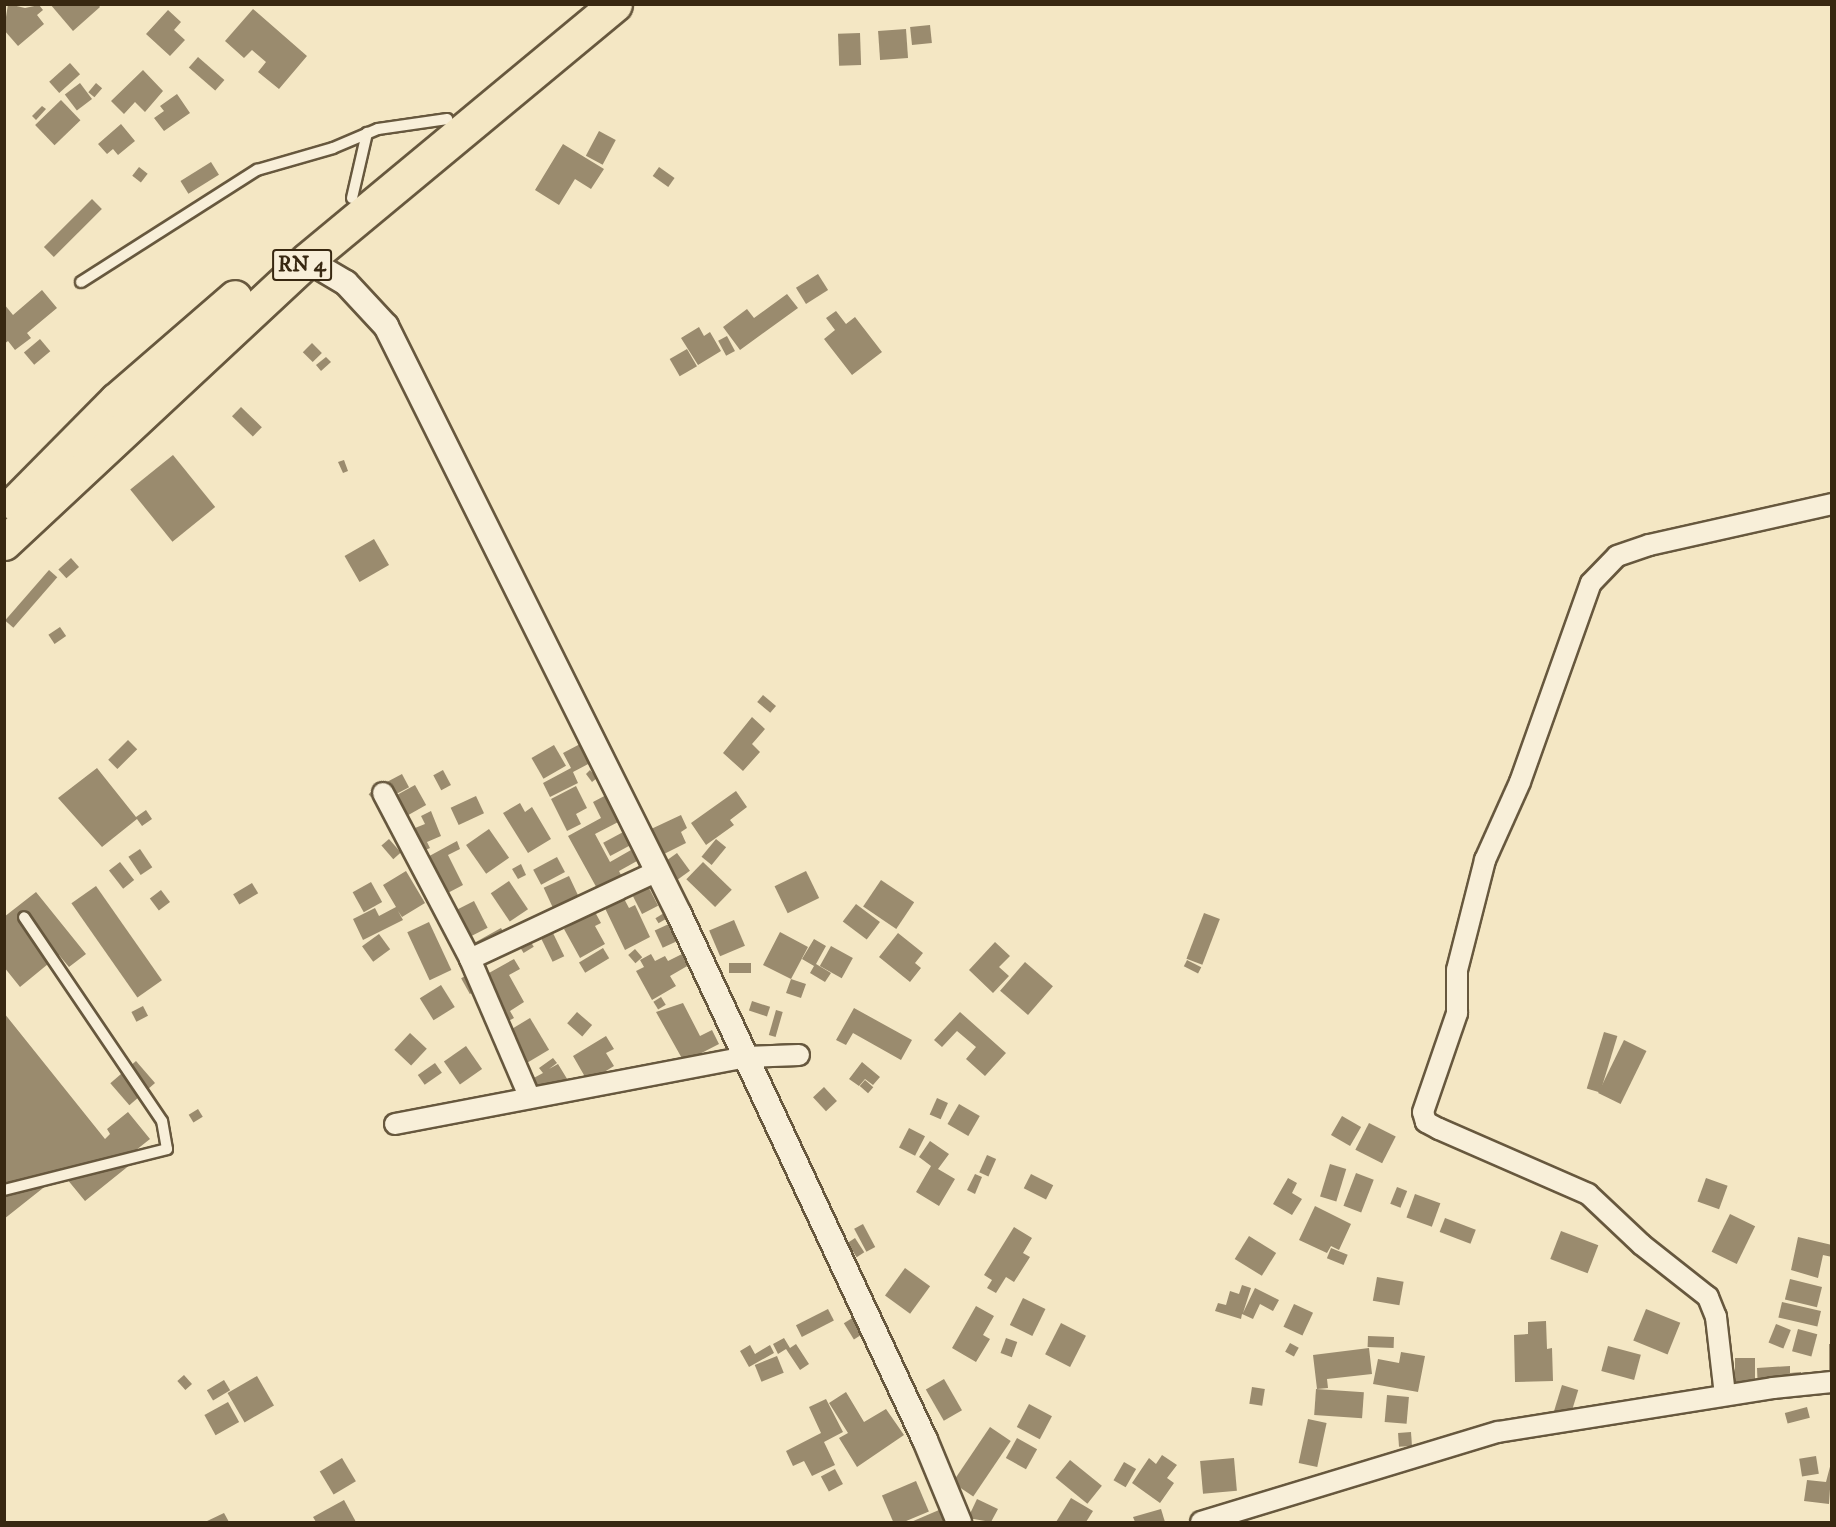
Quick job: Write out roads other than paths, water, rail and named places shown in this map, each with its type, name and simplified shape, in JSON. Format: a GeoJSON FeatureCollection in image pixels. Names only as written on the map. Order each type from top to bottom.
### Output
{"type":"FeatureCollection","features":[{"type":"Feature","properties":{"kind":"highway","name":"RN 4"},"geometry":{"type":"LineString","coordinates":[[4,512],[116,400],[584,4]]}},
{"type":"Feature","properties":{"kind":"highway","name":"RN 4"},"geometry":{"type":"LineString","coordinates":[[4,543],[307,260],[615,4]]}},
{"type":"Feature","properties":{"kind":"street"},"geometry":{"type":"LineString","coordinates":[[307,260],[346,283],[386,326],[658,871],[925,1440],[959,1522]]}},
{"type":"Feature","properties":{"kind":"street"},"geometry":{"type":"LineString","coordinates":[[1725,1395],[1716,1317],[1708,1297],[1588,1194],[1439,1129],[1426,1122],[1423,1112],[1457,1013],[1457,970],[1485,860],[1520,782],[1591,583],[1617,556],[1649,545],[1832,504]]}},
{"type":"Feature","properties":{"kind":"street"},"geometry":{"type":"LineString","coordinates":[[383,794],[470,959],[530,1098]]}},
{"type":"Feature","properties":{"kind":"street"},"geometry":{"type":"LineString","coordinates":[[470,959],[658,871]]}},
{"type":"Feature","properties":{"kind":"street"},"geometry":{"type":"LineString","coordinates":[[395,1124],[746,1058],[799,1055]]}},
{"type":"Feature","properties":{"kind":"street"},"geometry":{"type":"LineString","coordinates":[[1201,1522],[1498,1432],[1725,1395],[1832,1382]]}},
{"type":"Feature","properties":{"kind":"lane"},"geometry":{"type":"LineString","coordinates":[[81,282],[243,177],[342,145],[367,133],[447,119]]}},
{"type":"Feature","properties":{"kind":"lane"},"geometry":{"type":"LineString","coordinates":[[352,198],[367,133]]}},
{"type":"Feature","properties":{"kind":"lane"},"geometry":{"type":"LineString","coordinates":[[4,1190],[167,1149],[162,1121],[24,918]]}}]}
